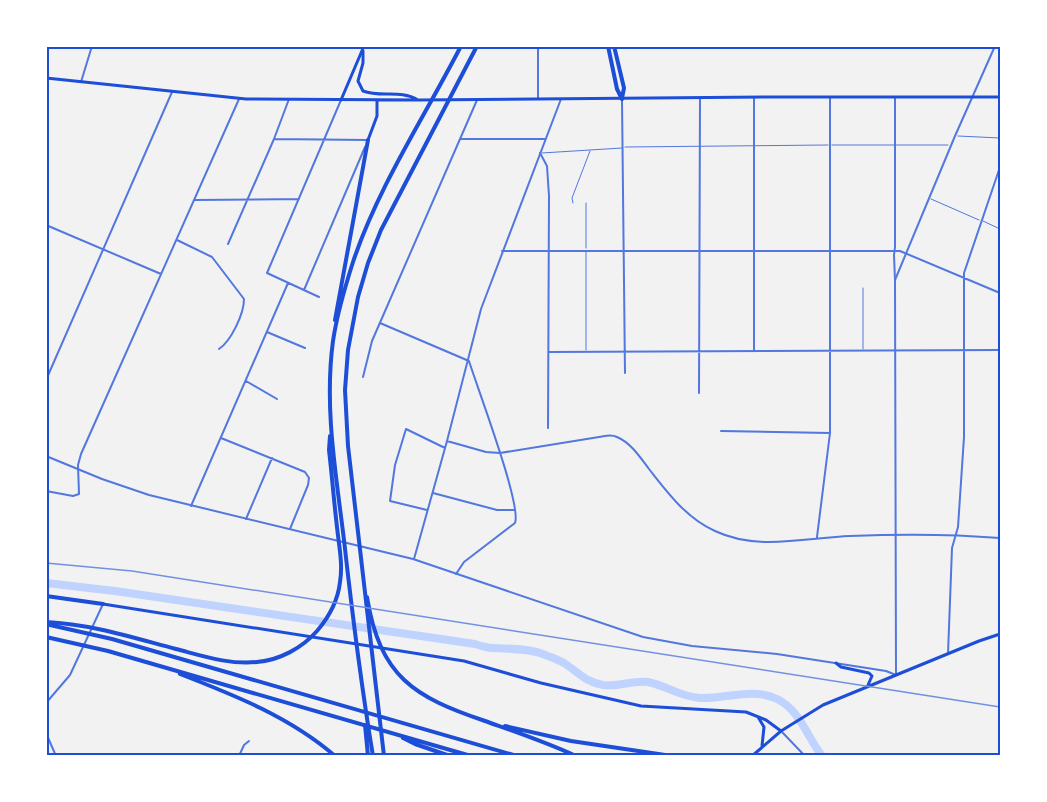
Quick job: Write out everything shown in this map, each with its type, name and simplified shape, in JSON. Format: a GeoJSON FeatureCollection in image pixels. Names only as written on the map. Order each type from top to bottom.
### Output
{"type":"FeatureCollection","features":[{"type":"Feature","properties":{"kind":"highway"},"geometry":{"type":"LineString","coordinates":[[333,340],[347,283],[362,239],[387,185],[461,46]]}},
{"type":"Feature","properties":{"kind":"highway"},"geometry":{"type":"LineString","coordinates":[[384,756],[348,446],[345,390],[351,332],[368,263],[385,222],[477,46]]}},
{"type":"Feature","properties":{"kind":"highway"},"geometry":{"type":"LineString","coordinates":[[608,46],[616,89],[622,99]]}},
{"type":"Feature","properties":{"kind":"highway"},"geometry":{"type":"LineString","coordinates":[[614,46],[624,88],[622,99]]}},
{"type":"Feature","properties":{"kind":"highway"},"geometry":{"type":"LineString","coordinates":[[368,141],[338,300],[333,340],[331,426],[340,528],[371,756]]}},
{"type":"Feature","properties":{"kind":"highway"},"geometry":{"type":"LineString","coordinates":[[46,623],[115,633],[208,658],[237,662],[267,661],[300,646],[322,625],[336,600],[341,567],[340,528]]}},
{"type":"Feature","properties":{"kind":"highway"},"geometry":{"type":"LineString","coordinates":[[363,579],[373,628],[388,660],[411,686],[434,702],[576,756]]}},
{"type":"Feature","properties":{"kind":"highway"},"geometry":{"type":"LineString","coordinates":[[46,596],[103,604]]}},
{"type":"Feature","properties":{"kind":"highway"},"geometry":{"type":"LineString","coordinates":[[67,625],[518,756]]}},
{"type":"Feature","properties":{"kind":"highway"},"geometry":{"type":"LineString","coordinates":[[46,637],[108,651],[471,756]]}},
{"type":"Feature","properties":{"kind":"highway"},"geometry":{"type":"LineString","coordinates":[[165,668],[227,692],[269,712],[307,733],[334,756]]}},
{"type":"Feature","properties":{"kind":"highway"},"geometry":{"type":"LineString","coordinates":[[487,722],[571,741],[672,756]]}},
{"type":"Feature","properties":{"kind":"highway"},"geometry":{"type":"LineString","coordinates":[[397,734],[415,744],[450,756]]}},
{"type":"Feature","properties":{"kind":"main road"},"geometry":{"type":"LineString","coordinates":[[341,100],[364,49]]}},
{"type":"Feature","properties":{"kind":"main road"},"geometry":{"type":"LineString","coordinates":[[364,49],[358,81],[363,91],[408,94],[419,100]]}},
{"type":"Feature","properties":{"kind":"main road"},"geometry":{"type":"LineString","coordinates":[[46,78],[239,99],[1000,97]]}},
{"type":"Feature","properties":{"kind":"main road"},"geometry":{"type":"LineString","coordinates":[[368,141],[377,116],[377,100]]}},
{"type":"Feature","properties":{"kind":"main road"},"geometry":{"type":"LineString","coordinates":[[103,604],[464,661],[541,684],[641,706],[735,711],[773,723],[781,731]]}},
{"type":"Feature","properties":{"kind":"main road"},"geometry":{"type":"LineString","coordinates":[[752,756],[781,731],[823,705],[1000,634]]}},
{"type":"Feature","properties":{"kind":"main road"},"geometry":{"type":"LineString","coordinates":[[836,663],[841,667],[869,673],[872,676],[866,687]]}},
{"type":"Feature","properties":{"kind":"main road"},"geometry":{"type":"LineString","coordinates":[[756,716],[764,727],[761,747]]}},
{"type":"Feature","properties":{"kind":"street"},"geometry":{"type":"LineString","coordinates":[[81,82],[92,46]]}},
{"type":"Feature","properties":{"kind":"street"},"geometry":{"type":"LineString","coordinates":[[538,46],[538,99]]}},
{"type":"Feature","properties":{"kind":"street"},"geometry":{"type":"LineString","coordinates":[[895,280],[928,198],[994,48]]}},
{"type":"Feature","properties":{"kind":"street"},"geometry":{"type":"LineString","coordinates":[[46,380],[171,92]]}},
{"type":"Feature","properties":{"kind":"street"},"geometry":{"type":"LineString","coordinates":[[754,97],[754,351]]}},
{"type":"Feature","properties":{"kind":"street"},"geometry":{"type":"LineString","coordinates":[[817,538],[830,432],[830,97]]}},
{"type":"Feature","properties":{"kind":"street"},"geometry":{"type":"LineString","coordinates":[[46,456],[128,489],[413,559],[652,639],[692,646],[756,651],[886,671],[896,675],[895,97]]}},
{"type":"Feature","properties":{"kind":"street"},"geometry":{"type":"LineString","coordinates":[[699,393],[700,98]]}},
{"type":"Feature","properties":{"kind":"street"},"geometry":{"type":"LineString","coordinates":[[46,491],[78,495],[80,492],[78,469],[81,454],[239,99]]}},
{"type":"Feature","properties":{"kind":"street"},"geometry":{"type":"LineString","coordinates":[[228,244],[289,99]]}},
{"type":"Feature","properties":{"kind":"street"},"geometry":{"type":"LineString","coordinates":[[413,559],[469,361],[481,309],[561,99]]}},
{"type":"Feature","properties":{"kind":"street"},"geometry":{"type":"LineString","coordinates":[[622,99],[625,373]]}},
{"type":"Feature","properties":{"kind":"street"},"geometry":{"type":"LineString","coordinates":[[319,297],[267,273],[341,100]]}},
{"type":"Feature","properties":{"kind":"street"},"geometry":{"type":"LineString","coordinates":[[363,377],[372,341],[477,100]]}},
{"type":"Feature","properties":{"kind":"street"},"geometry":{"type":"LineString","coordinates":[[274,139],[368,141],[304,290]]}},
{"type":"Feature","properties":{"kind":"street"},"geometry":{"type":"LineString","coordinates":[[460,139],[546,139]]}},
{"type":"Feature","properties":{"kind":"street"},"geometry":{"type":"LineString","coordinates":[[540,153],[547,166],[548,428]]}},
{"type":"Feature","properties":{"kind":"street"},"geometry":{"type":"LineString","coordinates":[[948,654],[952,548],[958,527],[964,436],[964,277],[999,176],[1000,167]]}},
{"type":"Feature","properties":{"kind":"street"},"geometry":{"type":"LineString","coordinates":[[195,200],[299,199]]}},
{"type":"Feature","properties":{"kind":"street"},"geometry":{"type":"LineString","coordinates":[[46,225],[161,274]]}},
{"type":"Feature","properties":{"kind":"street"},"geometry":{"type":"LineString","coordinates":[[177,240],[212,257],[244,299],[236,323],[225,345],[219,349]]}},
{"type":"Feature","properties":{"kind":"street"},"geometry":{"type":"LineString","coordinates":[[502,251],[894,251],[905,253],[1000,293]]}},
{"type":"Feature","properties":{"kind":"street"},"geometry":{"type":"LineString","coordinates":[[191,506],[288,283]]}},
{"type":"Feature","properties":{"kind":"street"},"geometry":{"type":"LineString","coordinates":[[380,323],[469,361],[500,453],[516,519],[514,523],[464,562],[456,574]]}},
{"type":"Feature","properties":{"kind":"street"},"geometry":{"type":"LineString","coordinates":[[267,333],[305,348]]}},
{"type":"Feature","properties":{"kind":"street"},"geometry":{"type":"LineString","coordinates":[[549,352],[1000,350]]}},
{"type":"Feature","properties":{"kind":"street"},"geometry":{"type":"LineString","coordinates":[[246,381],[277,399]]}},
{"type":"Feature","properties":{"kind":"street"},"geometry":{"type":"LineString","coordinates":[[428,510],[390,501],[394,465],[406,429],[445,448]]}},
{"type":"Feature","properties":{"kind":"street"},"geometry":{"type":"LineString","coordinates":[[721,431],[830,432]]}},
{"type":"Feature","properties":{"kind":"street"},"geometry":{"type":"LineString","coordinates":[[447,441],[486,452],[500,453],[612,435],[630,446],[680,506],[693,518],[711,530],[752,541],[895,536],[1000,538]]}},
{"type":"Feature","properties":{"kind":"street"},"geometry":{"type":"LineString","coordinates":[[221,438],[302,470],[309,478],[290,530]]}},
{"type":"Feature","properties":{"kind":"street"},"geometry":{"type":"LineString","coordinates":[[246,519],[272,458]]}},
{"type":"Feature","properties":{"kind":"street"},"geometry":{"type":"LineString","coordinates":[[433,493],[497,510],[515,510]]}},
{"type":"Feature","properties":{"kind":"street"},"geometry":{"type":"LineString","coordinates":[[46,703],[70,675],[103,604]]}},
{"type":"Feature","properties":{"kind":"street"},"geometry":{"type":"LineString","coordinates":[[781,731],[805,756]]}},
{"type":"Feature","properties":{"kind":"street"},"geometry":{"type":"LineString","coordinates":[[46,733],[56,756]]}},
{"type":"Feature","properties":{"kind":"street"},"geometry":{"type":"LineString","coordinates":[[239,756],[244,745],[249,741]]}},
{"type":"Feature","properties":{"kind":"lane"},"geometry":{"type":"LineString","coordinates":[[994,48],[1000,50]]}},
{"type":"Feature","properties":{"kind":"lane"},"geometry":{"type":"LineString","coordinates":[[955,136],[1000,138]]}},
{"type":"Feature","properties":{"kind":"lane"},"geometry":{"type":"LineString","coordinates":[[540,153],[626,146],[951,145]]}},
{"type":"Feature","properties":{"kind":"lane"},"geometry":{"type":"LineString","coordinates":[[573,203],[572,198],[590,149]]}},
{"type":"Feature","properties":{"kind":"lane"},"geometry":{"type":"LineString","coordinates":[[928,198],[1000,229]]}},
{"type":"Feature","properties":{"kind":"lane"},"geometry":{"type":"LineString","coordinates":[[586,203],[586,352]]}},
{"type":"Feature","properties":{"kind":"lane"},"geometry":{"type":"LineString","coordinates":[[863,288],[863,352]]}},
{"type":"Feature","properties":{"kind":"waterway"},"geometry":{"type":"LineString","coordinates":[[46,583],[115,591],[475,644],[488,648],[531,651],[559,660],[586,679],[603,685],[648,682],[687,696],[700,698],[749,694],[768,696],[777,699],[791,710],[822,756]]}},
{"type":"Feature","properties":{"kind":"railway"},"geometry":{"type":"LineString","coordinates":[[46,563],[132,571],[1000,707]]}}]}
